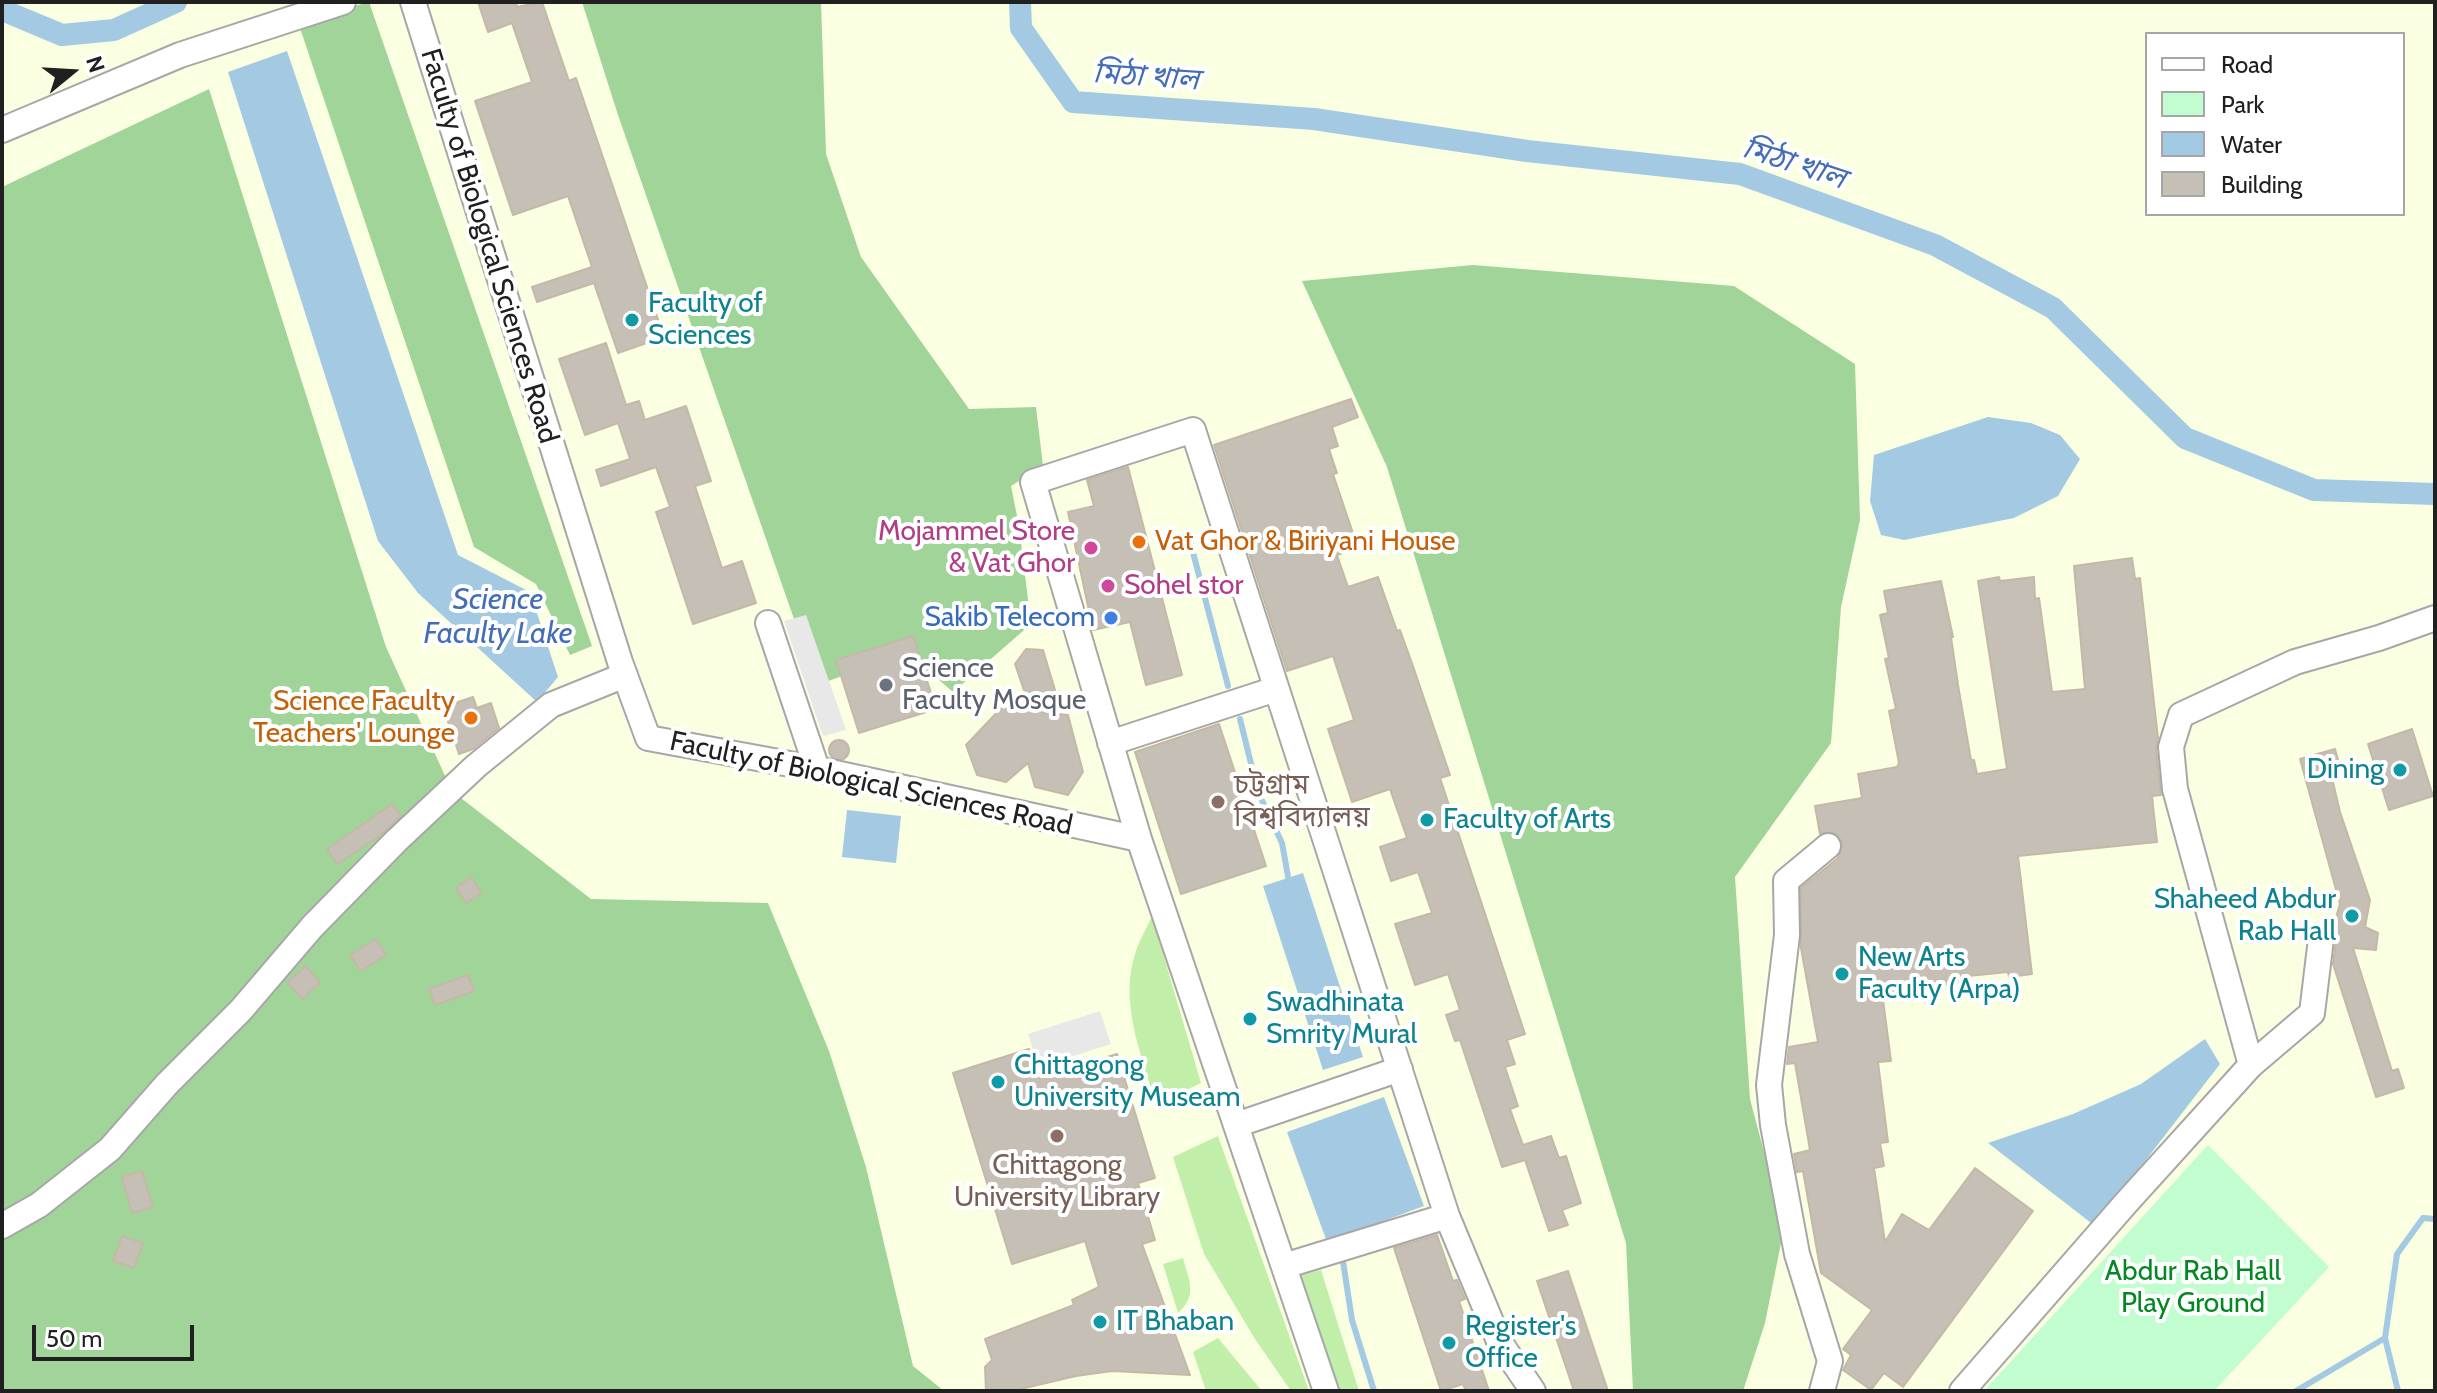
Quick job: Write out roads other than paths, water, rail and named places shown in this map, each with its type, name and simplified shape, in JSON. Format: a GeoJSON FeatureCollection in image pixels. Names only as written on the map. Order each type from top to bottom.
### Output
{"type":"FeatureCollection","features":[{"type":"Feature","properties":{"kind":"street"},"geometry":{"type":"LineString","coordinates":[[2,130],[180,55],[343,2]]}},
{"type":"Feature","properties":{"kind":"street","name":"Faculty of Biological Sciences Road"},"geometry":{"type":"LineString","coordinates":[[413,2],[625,675],[648,738],[817,769],[1139,839]]}},
{"type":"Feature","properties":{"kind":"street"},"geometry":{"type":"LineString","coordinates":[[1326,1391],[1139,839],[1033,482],[1193,430],[1447,1216],[1499,1341],[1533,1391]]}},
{"type":"Feature","properties":{"kind":"street"},"geometry":{"type":"LineString","coordinates":[[2251,1065],[2175,789],[2171,747],[2181,715],[2295,662],[2435,618]]}},
{"type":"Feature","properties":{"kind":"street"},"geometry":{"type":"LineString","coordinates":[[768,623],[817,769]]}},
{"type":"Feature","properties":{"kind":"street"},"geometry":{"type":"LineString","coordinates":[[2,1226],[39,1205],[110,1149],[167,1084],[241,1010],[312,927],[396,841],[476,766],[551,705],[625,675]]}},
{"type":"Feature","properties":{"kind":"street"},"geometry":{"type":"LineString","coordinates":[[1110,743],[1276,689]]}},
{"type":"Feature","properties":{"kind":"street"},"geometry":{"type":"LineString","coordinates":[[1822,1391],[1830,1361],[1797,1254],[1773,1125],[1769,1085],[1787,935],[1786,881],[1828,846]]}},
{"type":"Feature","properties":{"kind":"street"},"geometry":{"type":"LineString","coordinates":[[1962,1391],[2251,1065],[2312,1013],[2321,939]]}},
{"type":"Feature","properties":{"kind":"street"},"geometry":{"type":"LineString","coordinates":[[1236,1125],[1400,1069]]}},
{"type":"Feature","properties":{"kind":"street"},"geometry":{"type":"LineString","coordinates":[[1284,1266],[1447,1216]]}},
{"type":"Feature","properties":{"kind":"water","name":"Science Faculty Lake"},"geometry":{"type":"Polygon","coordinates":[[[287,51],[458,555],[530,592],[558,677],[537,702],[418,593],[378,541],[228,72],[287,51]]]}},
{"type":"Feature","properties":{"kind":"water"},"geometry":{"type":"Polygon","coordinates":[[[1988,417],[2031,423],[2060,435],[2080,459],[2058,496],[2014,518],[1904,540],[1881,535],[1870,501],[1874,455],[1988,417]]]}},
{"type":"Feature","properties":{"kind":"water"},"geometry":{"type":"Polygon","coordinates":[[[847,810],[901,816],[896,863],[842,857],[847,810]]]}},
{"type":"Feature","properties":{"kind":"water"},"geometry":{"type":"Polygon","coordinates":[[[1303,873],[1363,1057],[1323,1070],[1263,886],[1303,873]]]}},
{"type":"Feature","properties":{"kind":"water"},"geometry":{"type":"Polygon","coordinates":[[[2205,1039],[2220,1064],[2095,1226],[1988,1143],[2073,1114],[2141,1084],[2205,1039]]]}},
{"type":"Feature","properties":{"kind":"water"},"geometry":{"type":"Polygon","coordinates":[[[1384,1097],[1424,1206],[1327,1242],[1287,1132],[1384,1097]]]}},
{"type":"Feature","properties":{"kind":"waterway"},"geometry":{"type":"LineString","coordinates":[[2,10],[62,35],[114,30],[176,2]]}},
{"type":"Feature","properties":{"kind":"waterway","name":"মিঠা খাল"},"geometry":{"type":"LineString","coordinates":[[1020,2],[1021,28],[1073,102],[1314,119],[1527,151],[1740,174],[1935,245],[2053,308],[2185,438],[2314,490],[2435,494]]}},
{"type":"Feature","properties":{"kind":"waterway"},"geometry":{"type":"LineString","coordinates":[[1190,541],[1228,686]]}},
{"type":"Feature","properties":{"kind":"waterway"},"geometry":{"type":"LineString","coordinates":[[1240,719],[1258,792],[1282,843],[1289,882]]}},
{"type":"Feature","properties":{"kind":"waterway"},"geometry":{"type":"LineString","coordinates":[[2296,1391],[2385,1338],[2397,1254],[2423,1218],[2435,1219]]}},
{"type":"Feature","properties":{"kind":"waterway"},"geometry":{"type":"LineString","coordinates":[[1342,1255],[1352,1320],[1374,1391]]}},
{"type":"Feature","properties":{"kind":"waterway"},"geometry":{"type":"LineString","coordinates":[[2385,1338],[2398,1391]]}},
{"type":"Feature","properties":{"kind":"place","name":"Faculty of Sciences"},"geometry":{"type":"Point","coordinates":[632,320]}},
{"type":"Feature","properties":{"kind":"place","name":"Vat Ghor & Biriyani House"},"geometry":{"type":"Point","coordinates":[1139,542]}},
{"type":"Feature","properties":{"kind":"place","name":"Mojammel Store & Vat Ghor"},"geometry":{"type":"Point","coordinates":[1091,548]}},
{"type":"Feature","properties":{"kind":"place","name":"Sohel stor"},"geometry":{"type":"Point","coordinates":[1108,586]}},
{"type":"Feature","properties":{"kind":"place","name":"Sakib Telecom"},"geometry":{"type":"Point","coordinates":[1111,618]}},
{"type":"Feature","properties":{"kind":"place","name":"Science Faculty Mosque"},"geometry":{"type":"Point","coordinates":[886,685]}},
{"type":"Feature","properties":{"kind":"place","name":"Science Faculty Teachers' Lounge"},"geometry":{"type":"Point","coordinates":[471,718]}},
{"type":"Feature","properties":{"kind":"place","name":"Dining"},"geometry":{"type":"Point","coordinates":[2400,770]}},
{"type":"Feature","properties":{"kind":"place","name":"চট্টগ্রাম বিশ্ববিদ্যালয়"},"geometry":{"type":"Point","coordinates":[1218,802]}},
{"type":"Feature","properties":{"kind":"place","name":"Faculty of Arts"},"geometry":{"type":"Point","coordinates":[1427,820]}},
{"type":"Feature","properties":{"kind":"place","name":"Shaheed Abdur Rab Hall"},"geometry":{"type":"Point","coordinates":[2352,916]}},
{"type":"Feature","properties":{"kind":"place","name":"New Arts Faculty (Arpa)"},"geometry":{"type":"Point","coordinates":[1842,974]}},
{"type":"Feature","properties":{"kind":"place","name":"Swadhinata Smrity Mural"},"geometry":{"type":"Point","coordinates":[1250,1019]}},
{"type":"Feature","properties":{"kind":"place","name":"Chittagong University Museam"},"geometry":{"type":"Point","coordinates":[998,1082]}},
{"type":"Feature","properties":{"kind":"place","name":"Chittagong University Library"},"geometry":{"type":"Point","coordinates":[1057,1136]}},
{"type":"Feature","properties":{"kind":"place","name":"IT Bhaban"},"geometry":{"type":"Point","coordinates":[1100,1322]}},
{"type":"Feature","properties":{"kind":"place","name":"Register's Office"},"geometry":{"type":"Point","coordinates":[1449,1343]}},
{"type":"Feature","properties":{"kind":"park label","name":"Abdur Rab Hall Play Ground"},"geometry":{"type":"Point","coordinates":[2193,1288]}}]}
